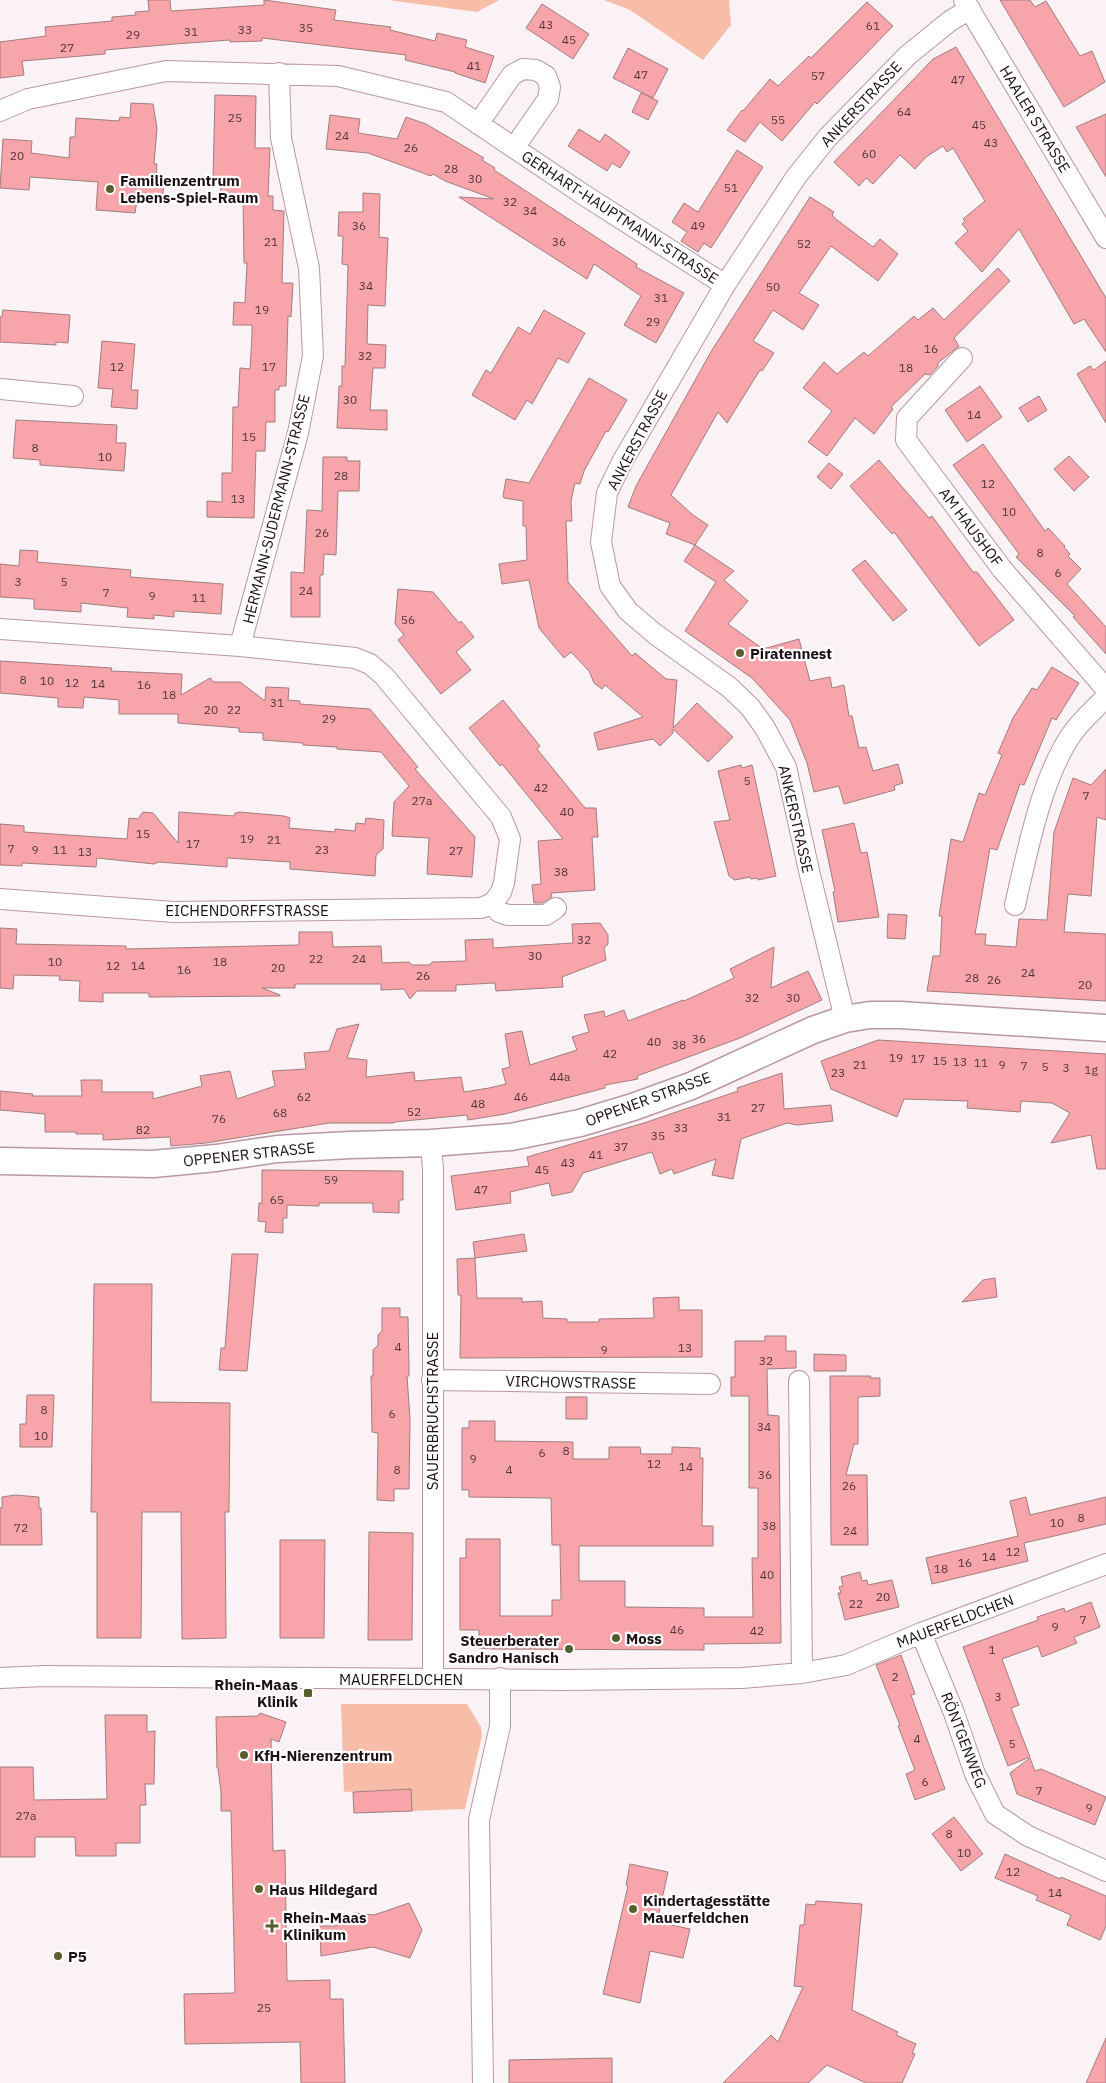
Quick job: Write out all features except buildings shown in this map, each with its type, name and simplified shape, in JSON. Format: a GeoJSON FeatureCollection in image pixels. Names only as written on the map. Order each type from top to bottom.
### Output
{"type":"FeatureCollection","features":[{"type":"Feature","properties":{"kind":"street","name":"HAALER STRASSE"},"geometry":{"type":"LineString","coordinates":[[967,5],[1106,238]]}},
{"type":"Feature","properties":{"kind":"street","name":"ANKERSTRASSE"},"geometry":{"type":"LineString","coordinates":[[845,1019],[786,767],[765,728],[750,708],[729,688],[655,634],[628,611],[610,586],[601,542],[607,493],[622,462],[725,285],[796,177],[828,137],[908,55],[967,5]]}},
{"type":"Feature","properties":{"kind":"street","name":"GERHART-HAUPTMANN-STRASSE"},"geometry":{"type":"LineString","coordinates":[[478,124],[512,75],[523,69],[536,70],[546,76],[550,87],[548,99],[514,148]]}},
{"type":"Feature","properties":{"kind":"street","name":"GERHART-HAUPTMANN-STRASSE"},"geometry":{"type":"LineString","coordinates":[[0,111],[28,99],[166,71],[338,76],[446,102],[584,195],[725,285]]}},
{"type":"Feature","properties":{"kind":"street","name":"HERMANN-SUDERMANN-STRASSE"},"geometry":{"type":"LineString","coordinates":[[240,646],[298,433],[313,356],[309,268],[281,138],[279,73]]}},
{"type":"Feature","properties":{"kind":"street","name":"AM HAUSHOF"},"geometry":{"type":"LineString","coordinates":[[962,358],[907,418],[906,440],[1002,569],[1106,689]]}},
{"type":"Feature","properties":{"kind":"street"},"geometry":{"type":"LineString","coordinates":[[0,389],[73,396]]}},
{"type":"Feature","properties":{"kind":"street"},"geometry":{"type":"LineString","coordinates":[[0,629],[240,646],[355,658],[370,664],[384,676],[501,817],[510,839],[504,883],[501,892],[493,903],[499,912],[508,915],[546,915],[556,908]]}},
{"type":"Feature","properties":{"kind":"street"},"geometry":{"type":"LineString","coordinates":[[1015,905],[1030,838],[1055,765],[1074,731],[1106,696]]}},
{"type":"Feature","properties":{"kind":"street","name":"EICHENDORFFSTRASSE"},"geometry":{"type":"LineString","coordinates":[[0,899],[174,912],[481,908],[493,903]]}},
{"type":"Feature","properties":{"kind":"street","name":"OPPENER STRASSE"},"geometry":{"type":"LineString","coordinates":[[0,1161],[153,1164],[216,1158],[277,1149],[431,1143],[511,1137],[580,1123],[615,1113],[691,1086],[813,1030],[845,1019],[870,1015],[900,1015],[1106,1028]]}},
{"type":"Feature","properties":{"kind":"street","name":"SAUERBRUCHSTRASSE"},"geometry":{"type":"LineString","coordinates":[[431,1143],[433,1170],[433,1679]]}},
{"type":"Feature","properties":{"kind":"street","name":"VIRCHOWSTRASSE"},"geometry":{"type":"LineString","coordinates":[[432,1380],[710,1384]]}},
{"type":"Feature","properties":{"kind":"street"},"geometry":{"type":"LineString","coordinates":[[799,1381],[802,1673]]}},
{"type":"Feature","properties":{"kind":"street","name":"MAUERFELDCHEN"},"geometry":{"type":"LineString","coordinates":[[0,1678],[44,1676],[433,1679],[742,1678],[802,1673],[846,1664],[921,1633],[1106,1564]]}},
{"type":"Feature","properties":{"kind":"street","name":"RÖNTGENWEG"},"geometry":{"type":"LineString","coordinates":[[921,1633],[954,1713],[975,1774],[995,1814],[1028,1836],[1106,1872]]}},
{"type":"Feature","properties":{"kind":"street"},"geometry":{"type":"LineString","coordinates":[[483,2083],[479,1820],[500,1726],[500,1678]]}},
{"type":"Feature","properties":{"kind":"shaded area"},"geometry":{"type":"Polygon","coordinates":[[[388,0],[499,0],[477,12],[388,0]]]}},
{"type":"Feature","properties":{"kind":"shaded area"},"geometry":{"type":"Polygon","coordinates":[[[604,0],[729,0],[731,25],[703,60],[630,10],[604,0]]]}},
{"type":"Feature","properties":{"kind":"shaded area"},"geometry":{"type":"Polygon","coordinates":[[[341,1704],[467,1704],[481,1727],[482,1736],[465,1809],[412,1811],[411,1789],[344,1792],[341,1704]]]}},
{"type":"Feature","properties":{"kind":"place","name":"Familienzentrum Lebens-Spiel-Raum"},"geometry":{"type":"Point","coordinates":[110,189]}},
{"type":"Feature","properties":{"kind":"place","name":"Piratennest"},"geometry":{"type":"Point","coordinates":[740,653]}},
{"type":"Feature","properties":{"kind":"place","name":"Moss"},"geometry":{"type":"Point","coordinates":[616,1638]}},
{"type":"Feature","properties":{"kind":"place","name":"Steuerberater Sandro Hanisch"},"geometry":{"type":"Point","coordinates":[569,1649]}},
{"type":"Feature","properties":{"kind":"place","name":"Rhein-Maas Klinik"},"geometry":{"type":"Point","coordinates":[308,1693]}},
{"type":"Feature","properties":{"kind":"place","name":"KfH-Nierenzentrum"},"geometry":{"type":"Point","coordinates":[244,1755]}},
{"type":"Feature","properties":{"kind":"place","name":"Haus Hildegard"},"geometry":{"type":"Point","coordinates":[259,1889]}},
{"type":"Feature","properties":{"kind":"place","name":"Kindertagesstätte Mauerfeldchen"},"geometry":{"type":"Point","coordinates":[633,1909]}},
{"type":"Feature","properties":{"kind":"place","name":"Rhein-Maas Klinikum"},"geometry":{"type":"Point","coordinates":[272,1926]}},
{"type":"Feature","properties":{"kind":"place","name":"P5"},"geometry":{"type":"Point","coordinates":[58,1956]}}]}
